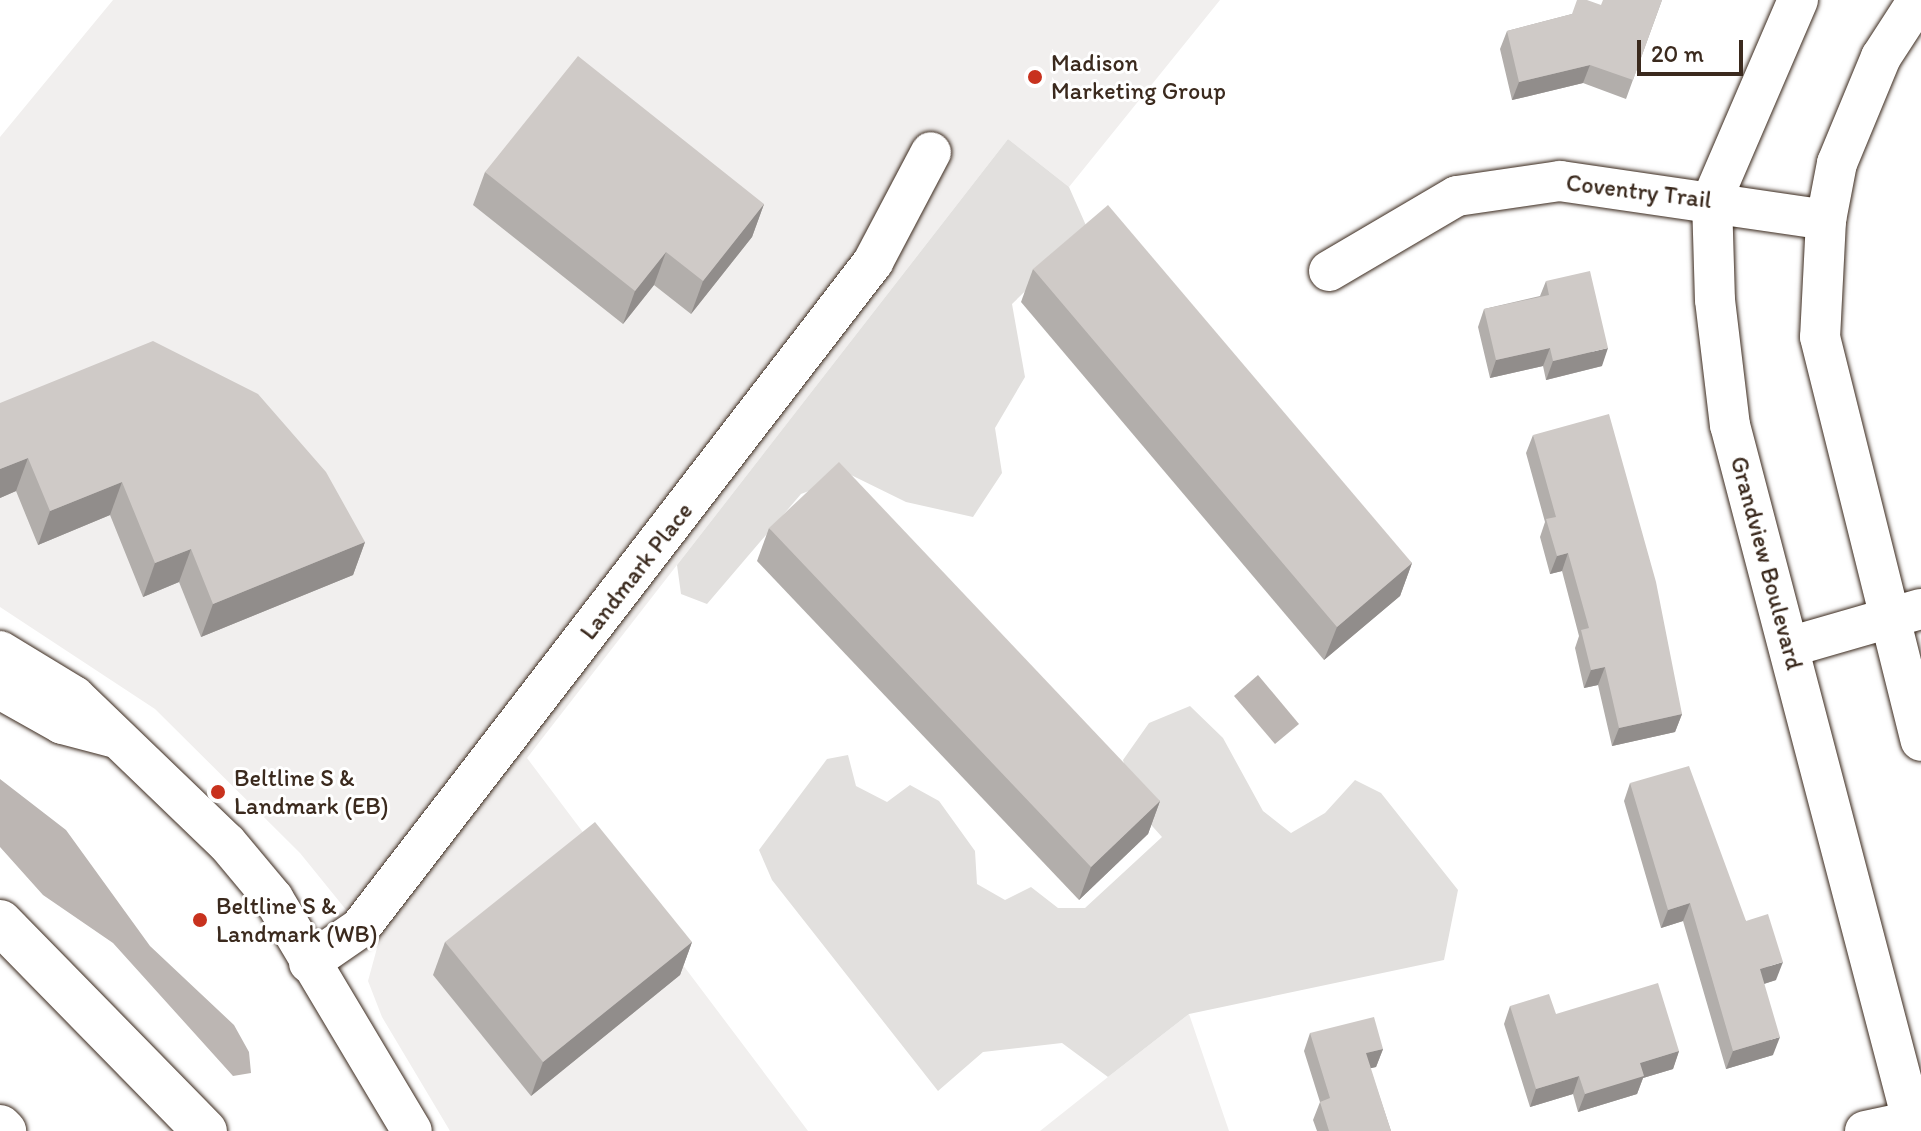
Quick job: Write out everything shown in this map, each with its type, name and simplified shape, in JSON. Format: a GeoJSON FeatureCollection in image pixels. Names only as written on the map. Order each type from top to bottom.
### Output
{"type":"FeatureCollection","features":[{"type":"Feature","properties":{"kind":"highway"},"geometry":{"type":"LineString","coordinates":[[0,922],[205,1131]]}},
{"type":"Feature","properties":{"kind":"street","name":"Grandview Boulevard"},"geometry":{"type":"LineString","coordinates":[[1798,0],[1712,200],[1730,425],[1914,1126]]}},
{"type":"Feature","properties":{"kind":"street"},"geometry":{"type":"LineString","coordinates":[[1918,0],[1881,57],[1837,163],[1826,220],[1820,337],[1905,614],[1921,741]]}},
{"type":"Feature","properties":{"kind":"street","name":"Landmark Place"},"geometry":{"type":"LineString","coordinates":[[309,963],[360,928],[844,300],[873,262],[931,152]]}},
{"type":"Feature","properties":{"kind":"street","name":"Coventry Trail"},"geometry":{"type":"LineString","coordinates":[[1329,271],[1457,196],[1560,181],[1712,200],[1826,220]]}},
{"type":"Feature","properties":{"kind":"street"},"geometry":{"type":"LineString","coordinates":[[1789,647],[1905,614]]}},
{"type":"Feature","properties":{"kind":"street"},"geometry":{"type":"LineString","coordinates":[[0,651],[74,696],[227,843],[273,898],[412,1131]]}},
{"type":"Feature","properties":{"kind":"street"},"geometry":{"type":"LineString","coordinates":[[0,689],[62,724],[116,738]]}},
{"type":"Feature","properties":{"kind":"street"},"geometry":{"type":"LineString","coordinates":[[1865,1131],[1914,1126]]}},
{"type":"Feature","properties":{"kind":"shaded area"},"geometry":{"type":"Polygon","coordinates":[[[113,0],[1220,0],[1069,187],[1008,139],[527,758],[808,1131],[450,1131],[382,1017],[368,981],[377,948],[300,853],[155,709],[0,607],[0,137],[113,0]]]}},
{"type":"Feature","properties":{"kind":"shaded area"},"geometry":{"type":"Polygon","coordinates":[[[1008,139],[1069,187],[1088,230],[1012,304],[1025,377],[995,428],[1002,473],[973,517],[906,502],[851,475],[801,494],[707,604],[681,594],[677,565],[1008,139]]]}},
{"type":"Feature","properties":{"kind":"shaded area"},"geometry":{"type":"Polygon","coordinates":[[[1258,675],[1299,724],[1275,744],[1234,696],[1258,675]]]}},
{"type":"Feature","properties":{"kind":"shaded area"},"geometry":{"type":"Polygon","coordinates":[[[1190,706],[1223,738],[1263,811],[1291,833],[1325,813],[1355,780],[1381,793],[1458,890],[1444,960],[1189,1014],[1108,1077],[1062,1043],[983,1052],[938,1091],[772,880],[759,850],[827,759],[848,755],[856,786],[887,802],[910,785],[939,801],[975,851],[977,884],[1005,900],[1031,887],[1058,908],[1085,908],[1162,837],[1136,808],[1123,760],[1149,723],[1190,706]]]}},
{"type":"Feature","properties":{"kind":"shaded area"},"geometry":{"type":"Polygon","coordinates":[[[0,779],[66,830],[150,946],[234,1025],[249,1052],[251,1073],[233,1076],[113,943],[43,895],[0,847],[0,779]]]}},
{"type":"Feature","properties":{"kind":"shaded area"},"geometry":{"type":"Polygon","coordinates":[[[1189,1014],[1229,1131],[1040,1131],[1108,1077],[1189,1014]]]}},
{"type":"Feature","properties":{"kind":"building"},"geometry":{"type":"Polygon","coordinates":[[[1577,0],[1601,5],[1603,0],[1662,0],[1633,80],[1590,65],[1519,82],[1507,31],[1572,14],[1577,0]]]}},
{"type":"Feature","properties":{"kind":"building"},"geometry":{"type":"Polygon","coordinates":[[[578,56],[764,204],[703,281],[666,252],[635,291],[485,172],[578,56]]]}},
{"type":"Feature","properties":{"kind":"building"},"geometry":{"type":"Polygon","coordinates":[[[1108,205],[1412,563],[1337,627],[1033,269],[1108,205]]]}},
{"type":"Feature","properties":{"kind":"building"},"geometry":{"type":"Polygon","coordinates":[[[1590,271],[1608,348],[1553,361],[1550,348],[1496,360],[1484,309],[1549,295],[1546,281],[1590,271]]]}},
{"type":"Feature","properties":{"kind":"building"},"geometry":{"type":"Polygon","coordinates":[[[153,341],[258,394],[326,472],[365,542],[213,604],[191,549],[155,563],[122,482],[50,511],[28,458],[0,469],[0,403],[153,341]]]}},
{"type":"Feature","properties":{"kind":"building"},"geometry":{"type":"Polygon","coordinates":[[[1609,414],[1656,582],[1682,714],[1619,728],[1605,667],[1591,670],[1581,630],[1589,628],[1568,553],[1557,556],[1546,519],[1556,517],[1533,435],[1609,414]]]}},
{"type":"Feature","properties":{"kind":"building"},"geometry":{"type":"Polygon","coordinates":[[[839,462],[1160,801],[1091,867],[769,528],[839,462]]]}},
{"type":"Feature","properties":{"kind":"building"},"geometry":{"type":"Polygon","coordinates":[[[1689,766],[1746,921],[1768,914],[1783,962],[1760,969],[1780,1037],[1733,1051],[1690,903],[1668,910],[1630,783],[1689,766]]]}},
{"type":"Feature","properties":{"kind":"building"},"geometry":{"type":"Polygon","coordinates":[[[595,822],[692,942],[543,1062],[445,942],[595,822]]]}},
{"type":"Feature","properties":{"kind":"building"},"geometry":{"type":"Polygon","coordinates":[[[1658,983],[1679,1051],[1640,1063],[1644,1076],[1585,1094],[1579,1076],[1536,1089],[1510,1006],[1549,994],[1556,1014],[1658,983]]]}},
{"type":"Feature","properties":{"kind":"building"},"geometry":{"type":"Polygon","coordinates":[[[1374,1017],[1383,1049],[1366,1053],[1391,1131],[1329,1131],[1320,1102],[1330,1098],[1310,1033],[1374,1017]]]}},
{"type":"Feature","properties":{"kind":"place","name":"Madison Marketing Group"},"geometry":{"type":"Point","coordinates":[1035,77]}},
{"type":"Feature","properties":{"kind":"place","name":"Beltline S & Landmark (EB)"},"geometry":{"type":"Point","coordinates":[218,792]}},
{"type":"Feature","properties":{"kind":"place","name":"Beltline S & Landmark (WB)"},"geometry":{"type":"Point","coordinates":[200,920]}}]}
